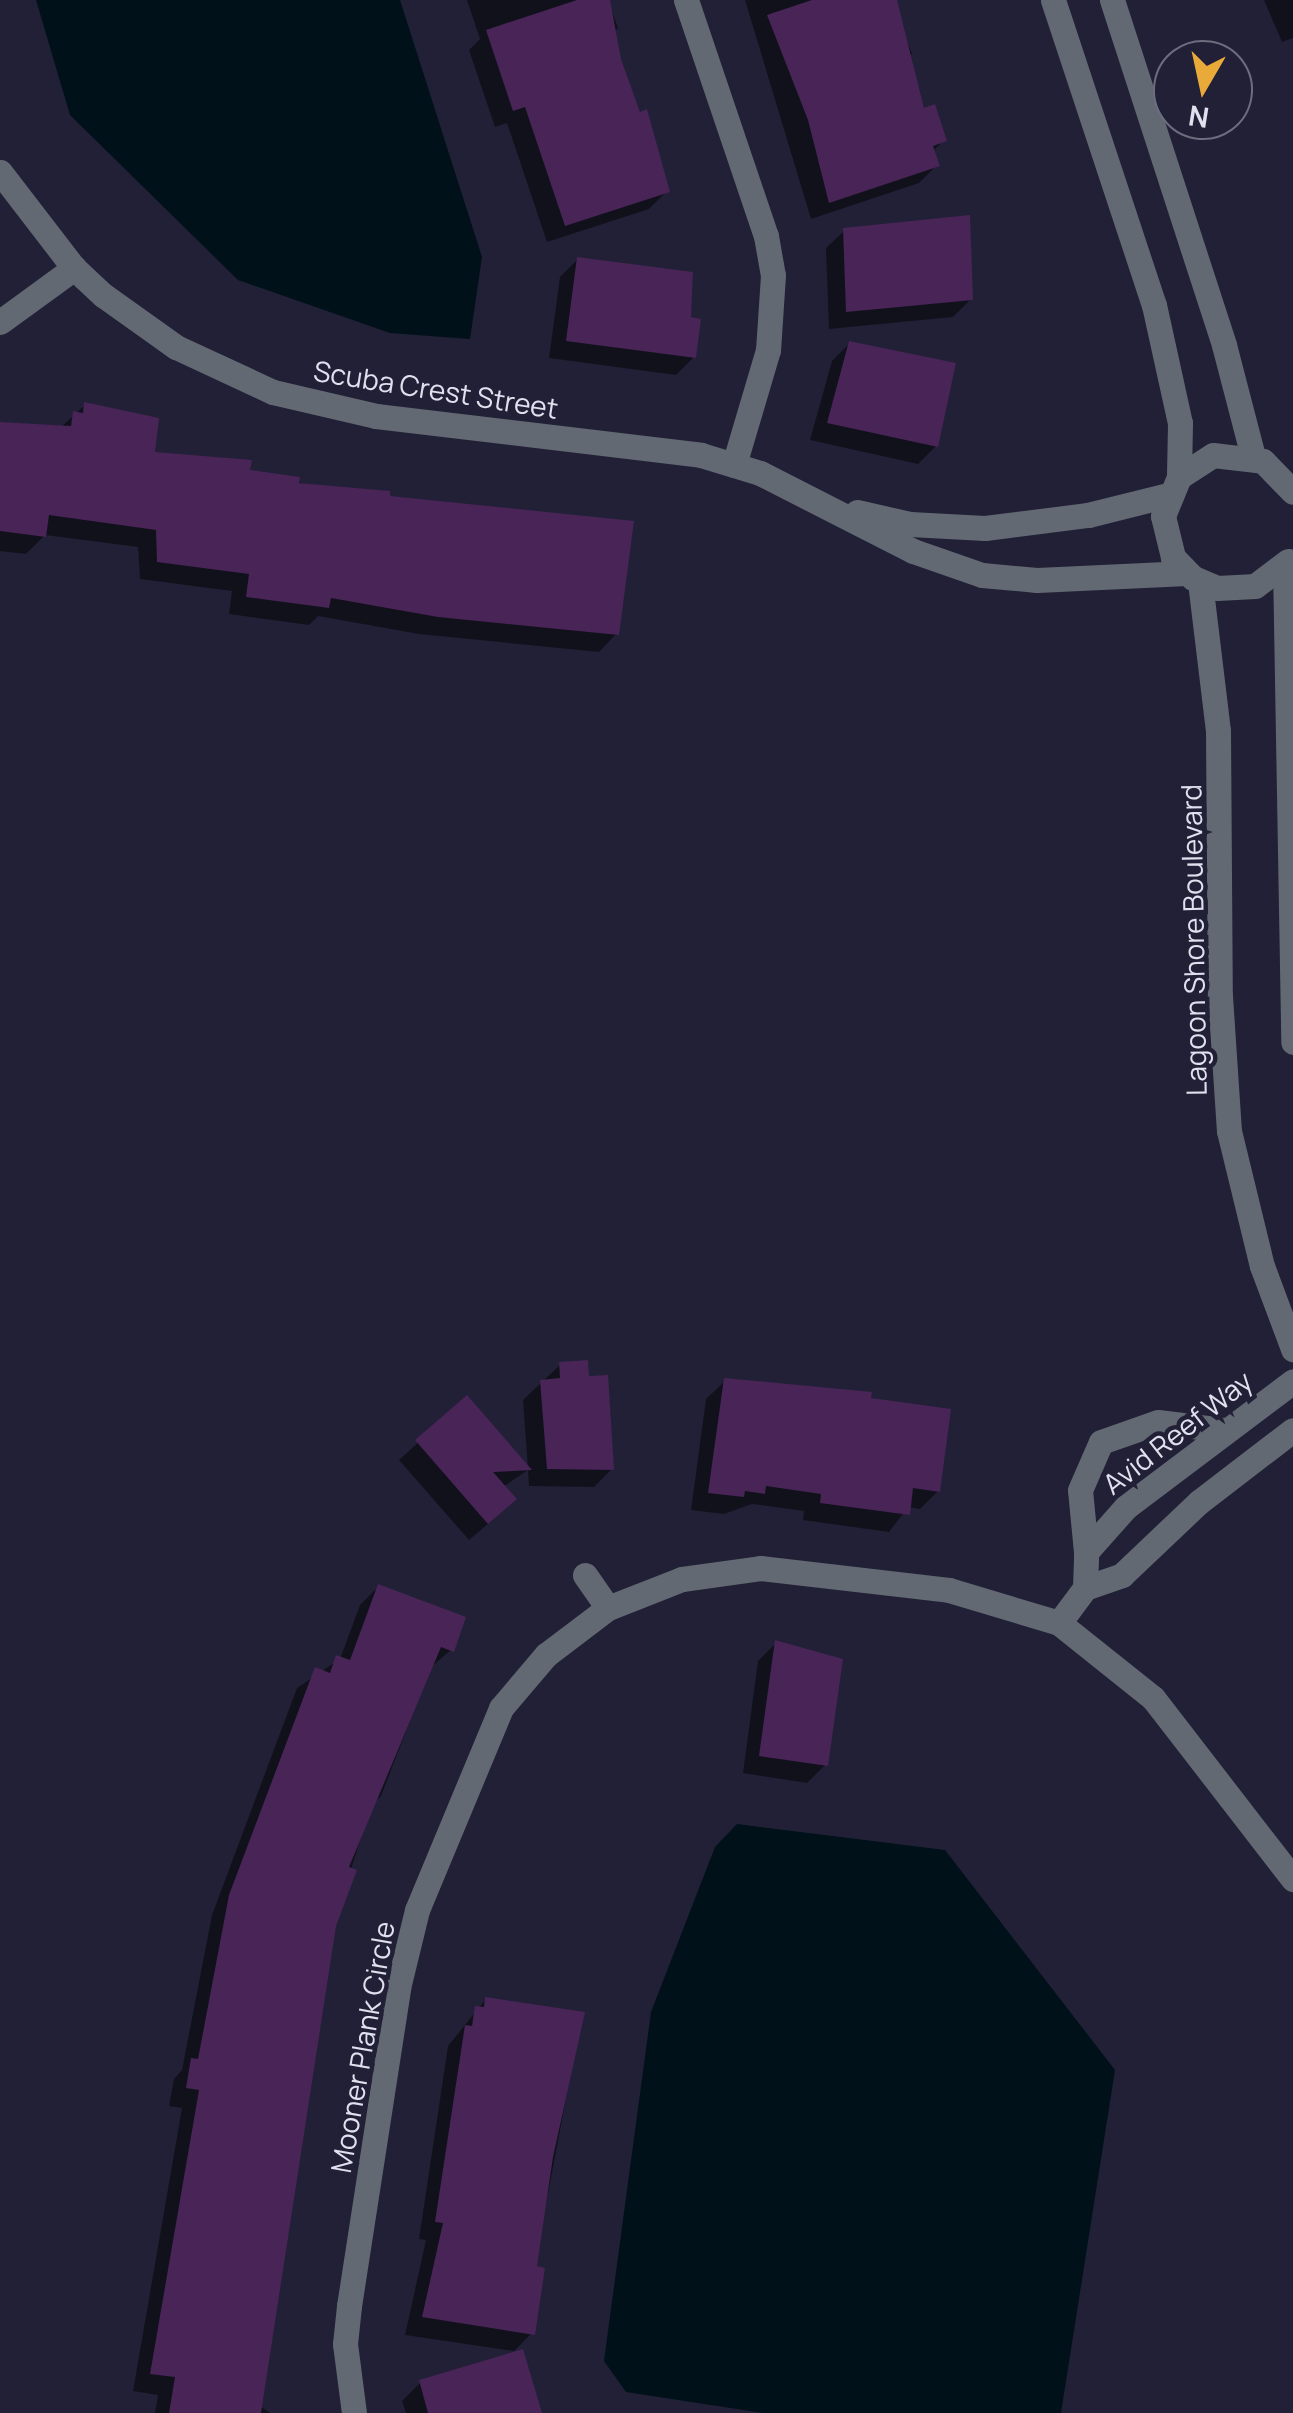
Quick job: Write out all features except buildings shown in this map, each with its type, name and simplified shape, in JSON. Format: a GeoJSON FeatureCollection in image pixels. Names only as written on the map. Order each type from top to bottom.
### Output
{"type":"FeatureCollection","features":[{"type":"Feature","properties":{"kind":"street"},"geometry":{"type":"LineString","coordinates":[[686,0],[766,236],[773,276],[768,350],[734,465]]}},
{"type":"Feature","properties":{"kind":"street"},"geometry":{"type":"LineString","coordinates":[[1053,0],[1154,306],[1180,423],[1174,486]]}},
{"type":"Feature","properties":{"kind":"street"},"geometry":{"type":"LineString","coordinates":[[1112,0],[1219,328],[1273,465],[1293,492]]}},
{"type":"Feature","properties":{"kind":"street","name":"Scuba Crest Street"},"geometry":{"type":"LineString","coordinates":[[0,172],[74,268],[176,346],[272,392],[376,416],[664,449],[734,465],[818,501],[914,552],[982,575],[1036,580],[1193,578],[1236,590],[1271,578],[1289,559]]}},
{"type":"Feature","properties":{"kind":"street"},"geometry":{"type":"LineString","coordinates":[[0,322],[74,268]]}},
{"type":"Feature","properties":{"kind":"street","name":"Scuba Crest Street"},"geometry":{"type":"LineString","coordinates":[[818,501],[910,524],[985,528],[1088,515],[1174,486],[1213,455],[1273,465]]}},
{"type":"Feature","properties":{"kind":"street","name":"Lagoon Shore Boulevard"},"geometry":{"type":"LineString","coordinates":[[1174,486],[1165,537],[1193,578],[1218,731],[1220,996],[1229,1131],[1262,1266],[1293,1349]]}},
{"type":"Feature","properties":{"kind":"street"},"geometry":{"type":"LineString","coordinates":[[1289,559],[1280,602],[1293,1042]]}},
{"type":"Feature","properties":{"kind":"street","name":"Avid Reef Way"},"geometry":{"type":"LineString","coordinates":[[1086,1552],[1126,1508],[1293,1381]]}},
{"type":"Feature","properties":{"kind":"street"},"geometry":{"type":"LineString","coordinates":[[1085,1588],[1080,1490],[1102,1442],[1158,1422],[1224,1430]]}},
{"type":"Feature","properties":{"kind":"street"},"geometry":{"type":"LineString","coordinates":[[1059,1622],[1085,1588],[1122,1575],[1199,1502],[1293,1430]]}},
{"type":"Feature","properties":{"kind":"street","name":"Mooner Plank Circle"},"geometry":{"type":"LineString","coordinates":[[354,2413],[345,2344],[398,1988],[417,1910],[501,1708],[546,1654],[608,1608],[682,1579],[760,1568],[949,1590],[1059,1622],[1153,1698],[1293,1878]]}},
{"type":"Feature","properties":{"kind":"street"},"geometry":{"type":"LineString","coordinates":[[585,1575],[608,1608]]}},
{"type":"Feature","properties":{"kind":"water"},"geometry":{"type":"Polygon","coordinates":[[[36,0],[400,0],[482,257],[470,339],[390,333],[238,280],[70,115],[36,0]]]}},
{"type":"Feature","properties":{"kind":"water"},"geometry":{"type":"Polygon","coordinates":[[[737,1824],[945,1850],[1115,2070],[1061,2413],[763,2413],[626,2392],[604,2361],[651,2012],[715,1847],[737,1824]]]}}]}
